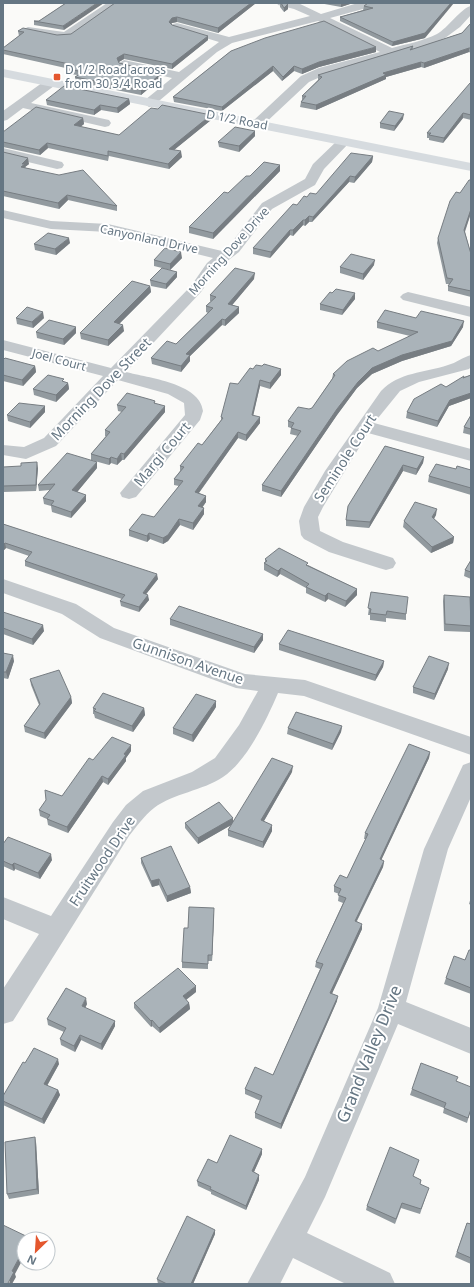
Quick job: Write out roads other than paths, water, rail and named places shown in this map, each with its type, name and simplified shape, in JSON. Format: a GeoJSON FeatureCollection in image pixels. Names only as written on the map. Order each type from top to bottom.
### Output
{"type":"FeatureCollection","features":[{"type":"Feature","properties":{"kind":"main road","name":"D 1/2 Road"},"geometry":{"type":"LineString","coordinates":[[3,73],[471,167]]}},
{"type":"Feature","properties":{"kind":"street"},"geometry":{"type":"LineString","coordinates":[[28,29],[63,35],[70,33],[114,3]]}},
{"type":"Feature","properties":{"kind":"street"},"geometry":{"type":"LineString","coordinates":[[282,3],[297,6],[322,17],[390,52]]}},
{"type":"Feature","properties":{"kind":"street"},"geometry":{"type":"LineString","coordinates":[[150,102],[213,50],[228,41],[359,7],[366,3]]}},
{"type":"Feature","properties":{"kind":"street"},"geometry":{"type":"LineString","coordinates":[[257,124],[305,79],[323,71],[417,45],[441,36],[456,25],[471,8]]}},
{"type":"Feature","properties":{"kind":"street"},"geometry":{"type":"LineString","coordinates":[[177,26],[202,32],[228,41]]}},
{"type":"Feature","properties":{"kind":"street"},"geometry":{"type":"LineString","coordinates":[[124,64],[182,76]]}},
{"type":"Feature","properties":{"kind":"street"},"geometry":{"type":"LineString","coordinates":[[9,111],[50,83]]}},
{"type":"Feature","properties":{"kind":"street"},"geometry":{"type":"LineString","coordinates":[[9,111],[105,123]]}},
{"type":"Feature","properties":{"kind":"street","name":"Morning Dove Drive"},"geometry":{"type":"LineString","coordinates":[[169,316],[196,289],[212,266],[234,249],[267,206],[310,182],[318,167],[344,142]]}},
{"type":"Feature","properties":{"kind":"street"},"geometry":{"type":"LineString","coordinates":[[3,152],[57,165]]}},
{"type":"Feature","properties":{"kind":"street","name":"Canyonland Drive"},"geometry":{"type":"LineString","coordinates":[[3,214],[51,225],[108,228],[225,256]]}},
{"type":"Feature","properties":{"kind":"street"},"geometry":{"type":"LineString","coordinates":[[408,298],[471,312]]}},
{"type":"Feature","properties":{"kind":"street","name":"Morning Dove Street"},"geometry":{"type":"LineString","coordinates":[[3,450],[26,453],[50,442],[169,316]]}},
{"type":"Feature","properties":{"kind":"street","name":"Joel Court"},"geometry":{"type":"LineString","coordinates":[[3,345],[114,375]]}},
{"type":"Feature","properties":{"kind":"street","name":"Seminole Court"},"geometry":{"type":"LineString","coordinates":[[386,563],[336,547],[311,535],[309,518],[317,500],[364,426],[393,387],[413,377],[467,363],[471,360]]}},
{"type":"Feature","properties":{"kind":"street","name":"Margi Court"},"geometry":{"type":"LineString","coordinates":[[114,375],[182,393],[191,399],[195,407],[194,416],[129,493]]}},
{"type":"Feature","properties":{"kind":"street"},"geometry":{"type":"LineString","coordinates":[[364,426],[471,455]]}},
{"type":"Feature","properties":{"kind":"street","name":"Gunnison Avenue"},"geometry":{"type":"LineString","coordinates":[[3,586],[69,609],[107,633],[244,682],[305,688],[471,746]]}},
{"type":"Feature","properties":{"kind":"street","name":"Fruitwood Drive"},"geometry":{"type":"LineString","coordinates":[[3,1012],[121,829],[134,812],[150,798],[216,770],[231,755],[267,697],[270,685]]}},
{"type":"Feature","properties":{"kind":"street","name":"Grand Valley Drive"},"geometry":{"type":"LineString","coordinates":[[263,1284],[315,1187],[391,1008],[436,849],[471,771]]}},
{"type":"Feature","properties":{"kind":"street"},"geometry":{"type":"LineString","coordinates":[[3,908],[56,930]]}},
{"type":"Feature","properties":{"kind":"street"},"geometry":{"type":"LineString","coordinates":[[391,1008],[471,1041]]}},
{"type":"Feature","properties":{"kind":"street"},"geometry":{"type":"LineString","coordinates":[[287,1239],[379,1284]]}},
{"type":"Feature","properties":{"kind":"place","name":"D 1/2 Road across from 30 3/4 Road"},"geometry":{"type":"Point","coordinates":[57,77]}}]}
